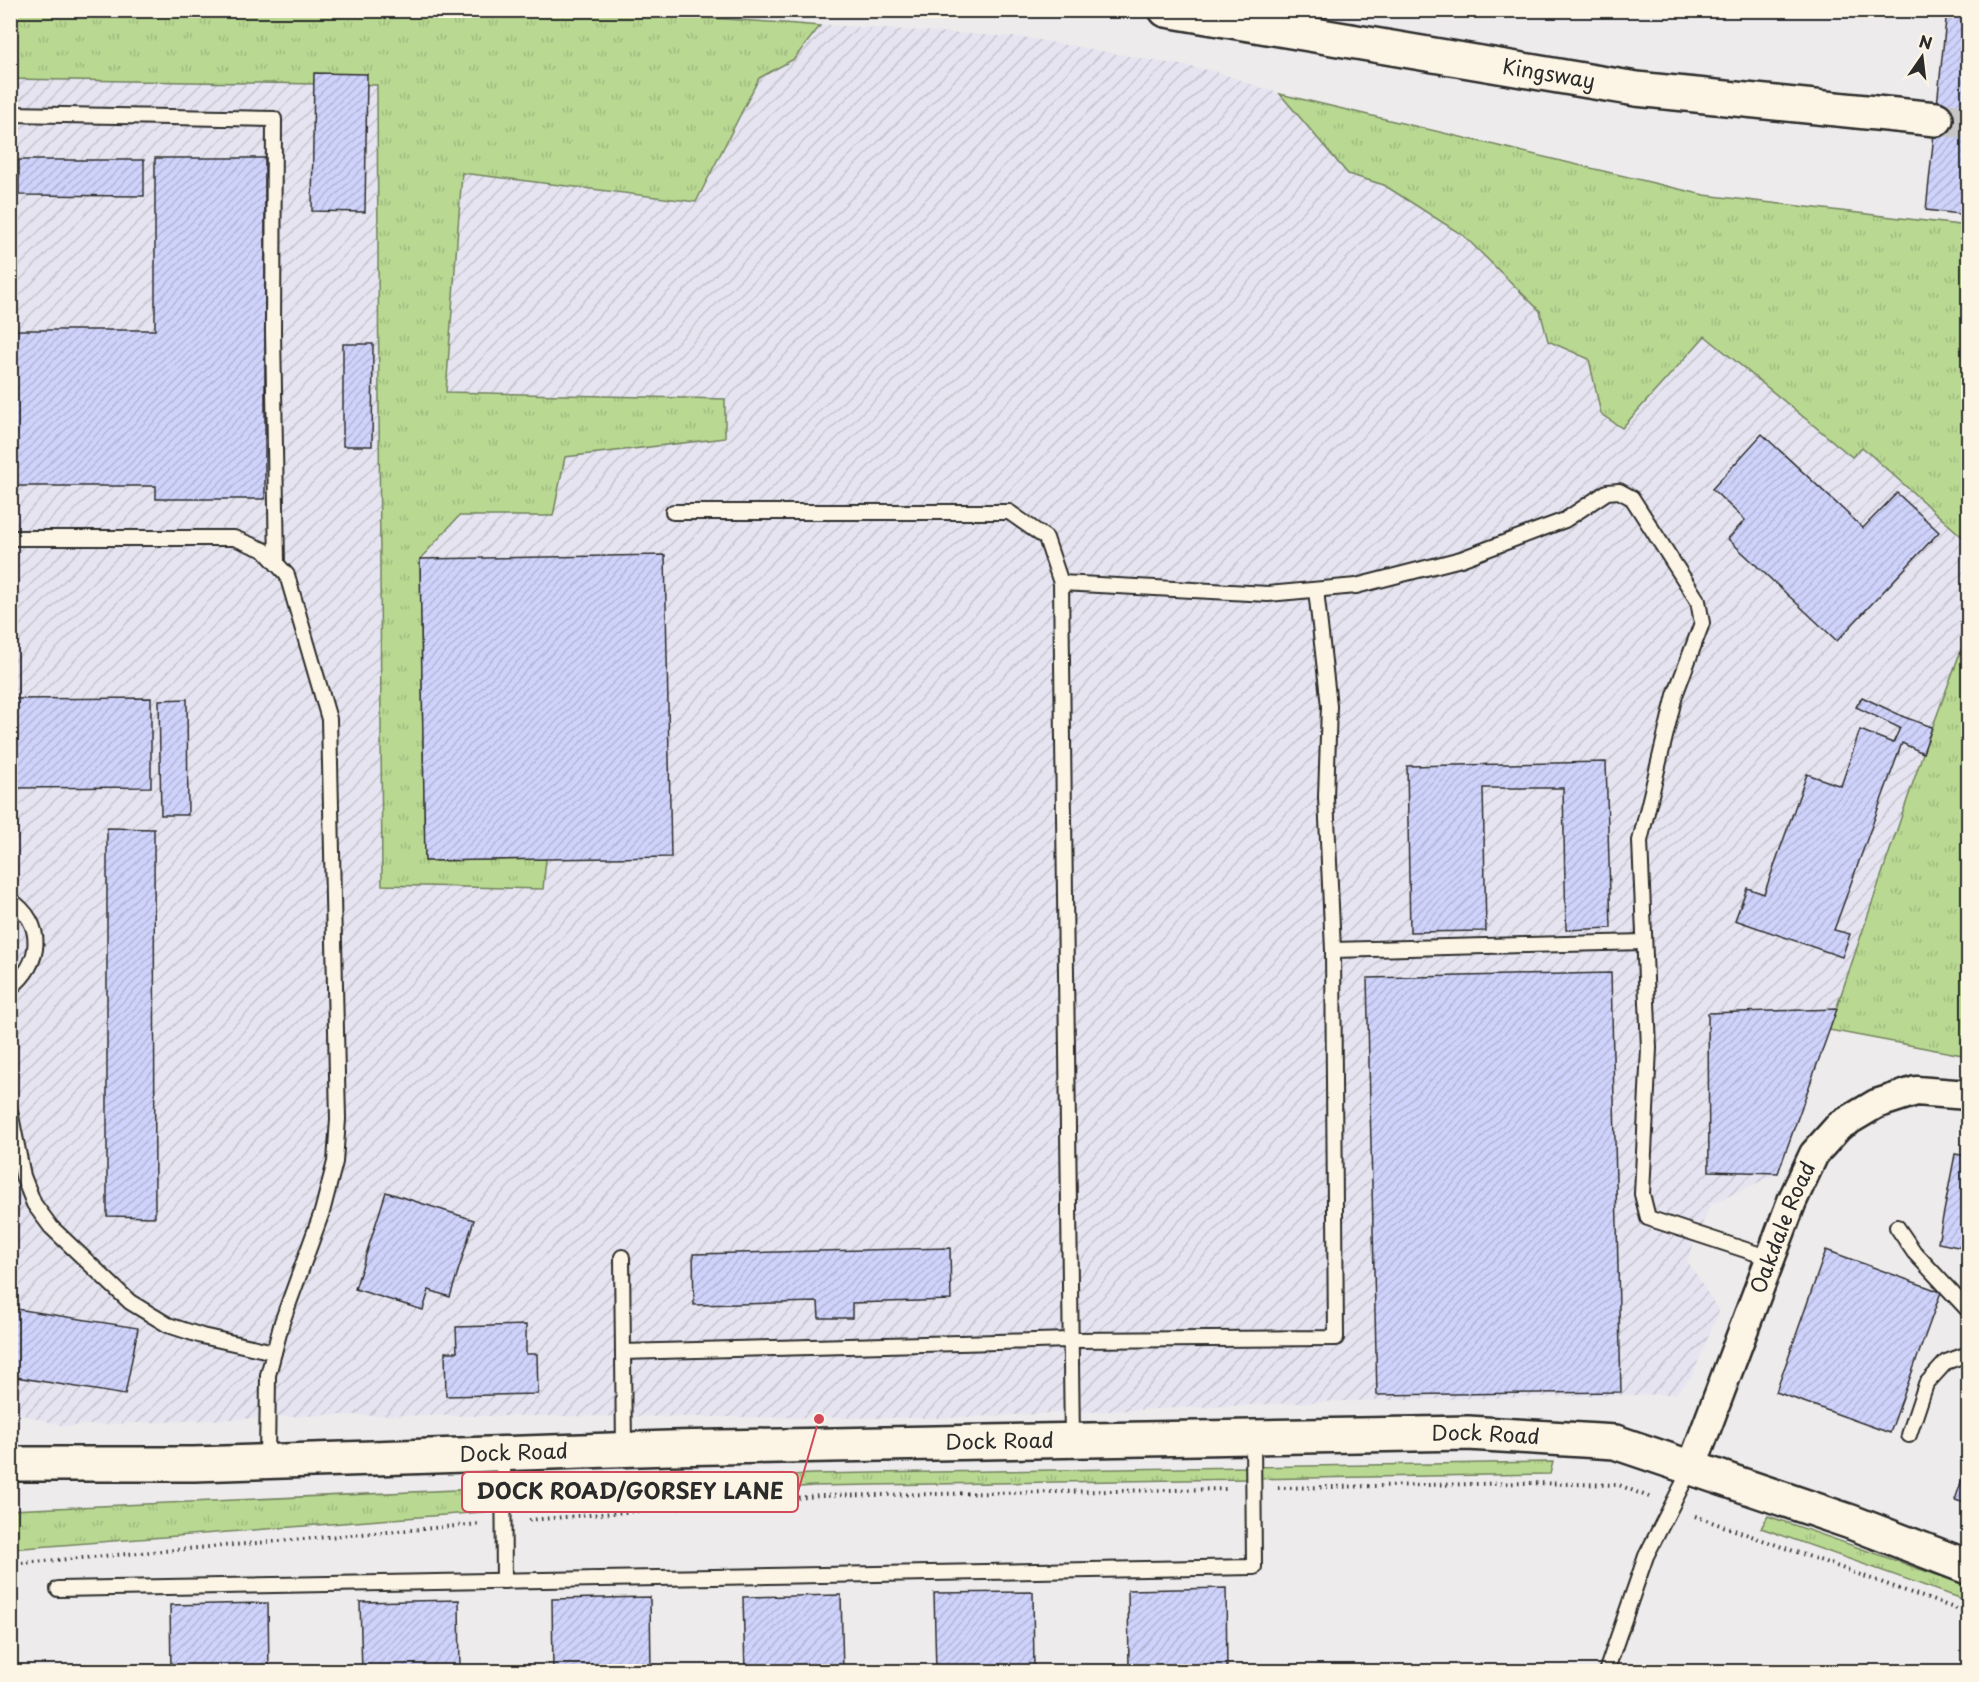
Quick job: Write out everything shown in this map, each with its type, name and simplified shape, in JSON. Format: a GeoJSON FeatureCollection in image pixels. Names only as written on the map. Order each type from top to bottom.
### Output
{"type":"FeatureCollection","features":[{"type":"Feature","properties":{"kind":"highway","name":"Kingsway"},"geometry":{"type":"LineString","coordinates":[[1167,10],[1636,89],[1936,119]]}},
{"type":"Feature","properties":{"kind":"highway","name":"Dock Road"},"geometry":{"type":"LineString","coordinates":[[10,1464],[267,1461],[624,1449],[1468,1433],[1615,1442],[1692,1466],[1851,1522],[1968,1567]]}},
{"type":"Feature","properties":{"kind":"street","name":"Oakdale Road"},"geometry":{"type":"LineString","coordinates":[[1692,1466],[1791,1201],[1814,1154],[1839,1126],[1876,1104],[1916,1091],[1968,1095]]}},
{"type":"Feature","properties":{"kind":"lane"},"geometry":{"type":"LineString","coordinates":[[10,114],[274,119],[273,332],[277,564]]}},
{"type":"Feature","properties":{"kind":"lane"},"geometry":{"type":"LineString","coordinates":[[1061,583],[1268,594],[1356,586],[1461,559],[1565,520],[1606,492],[1619,491],[1632,498],[1698,601],[1702,623],[1675,695],[1640,842],[1649,1048],[1642,1194],[1648,1218],[1770,1258]]}},
{"type":"Feature","properties":{"kind":"lane"},"geometry":{"type":"LineString","coordinates":[[673,512],[1009,512],[1046,538],[1061,583],[1071,1440]]}},
{"type":"Feature","properties":{"kind":"lane"},"geometry":{"type":"LineString","coordinates":[[10,538],[234,538],[264,550],[287,575],[329,720],[338,1119],[335,1162],[322,1212],[274,1352],[268,1376],[267,1461]]}},
{"type":"Feature","properties":{"kind":"lane"},"geometry":{"type":"LineString","coordinates":[[623,1352],[1070,1340],[1336,1338],[1333,950],[1326,797],[1329,706],[1316,590]]}},
{"type":"Feature","properties":{"kind":"lane"},"geometry":{"type":"LineString","coordinates":[[10,900],[21,906],[30,919],[36,934],[36,950],[27,972],[10,988]]}},
{"type":"Feature","properties":{"kind":"lane"},"geometry":{"type":"LineString","coordinates":[[1333,950],[1644,942]]}},
{"type":"Feature","properties":{"kind":"lane"},"geometry":{"type":"LineString","coordinates":[[10,1111],[23,1176],[34,1204],[51,1227],[130,1302],[168,1325],[202,1336],[274,1352]]}},
{"type":"Feature","properties":{"kind":"lane"},"geometry":{"type":"LineString","coordinates":[[1897,1227],[1914,1252],[1968,1310]]}},
{"type":"Feature","properties":{"kind":"lane"},"geometry":{"type":"LineString","coordinates":[[622,1257],[624,1449]]}},
{"type":"Feature","properties":{"kind":"lane"},"geometry":{"type":"LineString","coordinates":[[1909,1435],[1926,1384],[1946,1362],[1968,1354]]}},
{"type":"Feature","properties":{"kind":"lane"},"geometry":{"type":"LineString","coordinates":[[58,1589],[1254,1567],[1253,1436]]}},
{"type":"Feature","properties":{"kind":"lane"},"geometry":{"type":"LineString","coordinates":[[503,1453],[504,1581]]}},
{"type":"Feature","properties":{"kind":"lane"},"geometry":{"type":"LineString","coordinates":[[1606,1671],[1646,1556],[1692,1466]]}},
{"type":"Feature","properties":{"kind":"path"},"geometry":{"type":"LineString","coordinates":[[10,1564],[818,1496],[1527,1483],[1619,1485],[1671,1506],[1968,1613]]}},
{"type":"Feature","properties":{"kind":"shaded area"},"geometry":{"type":"Polygon","coordinates":[[[11,11],[484,11],[734,19],[1027,38],[1214,71],[1280,94],[1704,195],[1968,226],[1968,631],[1923,753],[1837,1009],[1778,1173],[1710,1205],[1687,1260],[1719,1311],[1692,1376],[1675,1394],[1341,1401],[945,1418],[327,1415],[65,1426],[11,1412],[11,11]]]}},
{"type":"Feature","properties":{"kind":"green space"},"geometry":{"type":"Polygon","coordinates":[[[11,11],[517,11],[719,19],[820,26],[794,59],[759,78],[696,202],[462,173],[446,392],[725,399],[725,438],[565,457],[553,516],[459,516],[420,559],[425,861],[546,859],[543,889],[382,885],[377,85],[11,79],[11,11]]]}},
{"type":"Feature","properties":{"kind":"green space"},"geometry":{"type":"Polygon","coordinates":[[[1280,94],[1704,195],[1968,226],[1968,542],[1862,447],[1852,457],[1705,336],[1622,428],[1601,414],[1589,359],[1548,341],[1540,311],[1464,236],[1384,185],[1348,174],[1280,94]]]}},
{"type":"Feature","properties":{"kind":"green space"},"geometry":{"type":"Polygon","coordinates":[[[1968,631],[1968,1056],[1829,1030],[1923,753],[1968,631]]]}},
{"type":"Feature","properties":{"kind":"green space"},"geometry":{"type":"Polygon","coordinates":[[[1553,1462],[1550,1474],[813,1486],[11,1549],[10,1510],[813,1474],[1553,1462]]]}},
{"type":"Feature","properties":{"kind":"green space"},"geometry":{"type":"Polygon","coordinates":[[[1768,1516],[1968,1586],[1968,1601],[1761,1528],[1768,1516]]]}},
{"type":"Feature","properties":{"kind":"building"},"geometry":{"type":"Polygon","coordinates":[[[1947,10],[1968,10],[1968,215],[1926,210],[1947,10]]]}},
{"type":"Feature","properties":{"kind":"building"},"geometry":{"type":"Polygon","coordinates":[[[314,73],[367,74],[365,212],[312,211],[314,73]]]}},
{"type":"Feature","properties":{"kind":"building"},"geometry":{"type":"Polygon","coordinates":[[[155,158],[265,158],[265,499],[156,499],[156,486],[10,486],[10,330],[155,330],[155,158]]]}},
{"type":"Feature","properties":{"kind":"building"},"geometry":{"type":"Polygon","coordinates":[[[19,160],[144,160],[144,196],[19,195],[19,160]]]}},
{"type":"Feature","properties":{"kind":"building"},"geometry":{"type":"Polygon","coordinates":[[[343,344],[373,344],[372,446],[343,446],[343,344]]]}},
{"type":"Feature","properties":{"kind":"building"},"geometry":{"type":"Polygon","coordinates":[[[1762,434],[1863,528],[1897,493],[1939,532],[1837,641],[1728,539],[1745,520],[1712,489],[1762,434]]]}},
{"type":"Feature","properties":{"kind":"building"},"geometry":{"type":"Polygon","coordinates":[[[665,555],[671,857],[425,861],[420,559],[665,555]]]}},
{"type":"Feature","properties":{"kind":"building"},"geometry":{"type":"Polygon","coordinates":[[[1862,697],[1904,717],[1932,727],[1923,753],[1902,743],[1834,930],[1850,934],[1842,957],[1735,920],[1747,888],[1764,894],[1807,774],[1841,786],[1860,730],[1893,743],[1900,728],[1856,707],[1862,697]]]}},
{"type":"Feature","properties":{"kind":"building"},"geometry":{"type":"Polygon","coordinates":[[[151,698],[151,787],[10,788],[10,699],[151,698]]]}},
{"type":"Feature","properties":{"kind":"building"},"geometry":{"type":"Polygon","coordinates":[[[187,699],[188,815],[161,815],[159,700],[187,699]]]}},
{"type":"Feature","properties":{"kind":"building"},"geometry":{"type":"Polygon","coordinates":[[[1606,762],[1611,928],[1566,930],[1563,788],[1483,788],[1486,931],[1410,932],[1407,766],[1606,762]]]}},
{"type":"Feature","properties":{"kind":"building"},"geometry":{"type":"Polygon","coordinates":[[[107,828],[154,829],[155,1217],[107,1216],[107,828]]]}},
{"type":"Feature","properties":{"kind":"building"},"geometry":{"type":"Polygon","coordinates":[[[1611,973],[1621,1392],[1377,1395],[1367,978],[1611,973]]]}},
{"type":"Feature","properties":{"kind":"building"},"geometry":{"type":"Polygon","coordinates":[[[1837,1009],[1778,1173],[1709,1171],[1708,1013],[1837,1009]]]}},
{"type":"Feature","properties":{"kind":"building"},"geometry":{"type":"Polygon","coordinates":[[[1955,1154],[1968,1156],[1968,1249],[1938,1243],[1955,1154]]]}},
{"type":"Feature","properties":{"kind":"building"},"geometry":{"type":"Polygon","coordinates":[[[386,1192],[474,1220],[450,1297],[429,1290],[423,1310],[355,1289],[386,1192]]]}},
{"type":"Feature","properties":{"kind":"building"},"geometry":{"type":"Polygon","coordinates":[[[950,1248],[951,1300],[852,1303],[852,1318],[819,1318],[818,1302],[694,1305],[693,1254],[950,1248]]]}},
{"type":"Feature","properties":{"kind":"building"},"geometry":{"type":"Polygon","coordinates":[[[1826,1250],[1941,1292],[1890,1433],[1776,1392],[1826,1250]]]}},
{"type":"Feature","properties":{"kind":"building"},"geometry":{"type":"Polygon","coordinates":[[[10,1308],[138,1328],[125,1395],[10,1376],[10,1308]]]}},
{"type":"Feature","properties":{"kind":"building"},"geometry":{"type":"Polygon","coordinates":[[[526,1325],[526,1354],[537,1354],[538,1394],[446,1396],[445,1352],[457,1352],[456,1327],[526,1325]]]}},
{"type":"Feature","properties":{"kind":"building"},"geometry":{"type":"Polygon","coordinates":[[[1968,1462],[1968,1504],[1955,1500],[1968,1462]]]}},
{"type":"Feature","properties":{"kind":"building"},"geometry":{"type":"Polygon","coordinates":[[[1226,1588],[1227,1672],[1129,1672],[1128,1590],[1226,1588]]]}},
{"type":"Feature","properties":{"kind":"building"},"geometry":{"type":"Polygon","coordinates":[[[1033,1592],[1034,1672],[936,1672],[934,1593],[1033,1592]]]}},
{"type":"Feature","properties":{"kind":"building"},"geometry":{"type":"Polygon","coordinates":[[[841,1595],[843,1672],[745,1672],[743,1597],[841,1595]]]}},
{"type":"Feature","properties":{"kind":"building"},"geometry":{"type":"Polygon","coordinates":[[[650,1597],[651,1672],[553,1672],[552,1599],[650,1597]]]}},
{"type":"Feature","properties":{"kind":"building"},"geometry":{"type":"Polygon","coordinates":[[[459,1600],[460,1672],[362,1672],[360,1602],[459,1600]]]}},
{"type":"Feature","properties":{"kind":"building"},"geometry":{"type":"Polygon","coordinates":[[[268,1603],[269,1672],[171,1672],[170,1605],[268,1603]]]}},
{"type":"Feature","properties":{"kind":"tunnel"},"geometry":{"type":"LineString","coordinates":[[1936,119],[1968,122]]}},
{"type":"Feature","properties":{"kind":"place","name":"DOCK ROAD/GORSEY LANE"},"geometry":{"type":"Point","coordinates":[819,1419]}}]}
